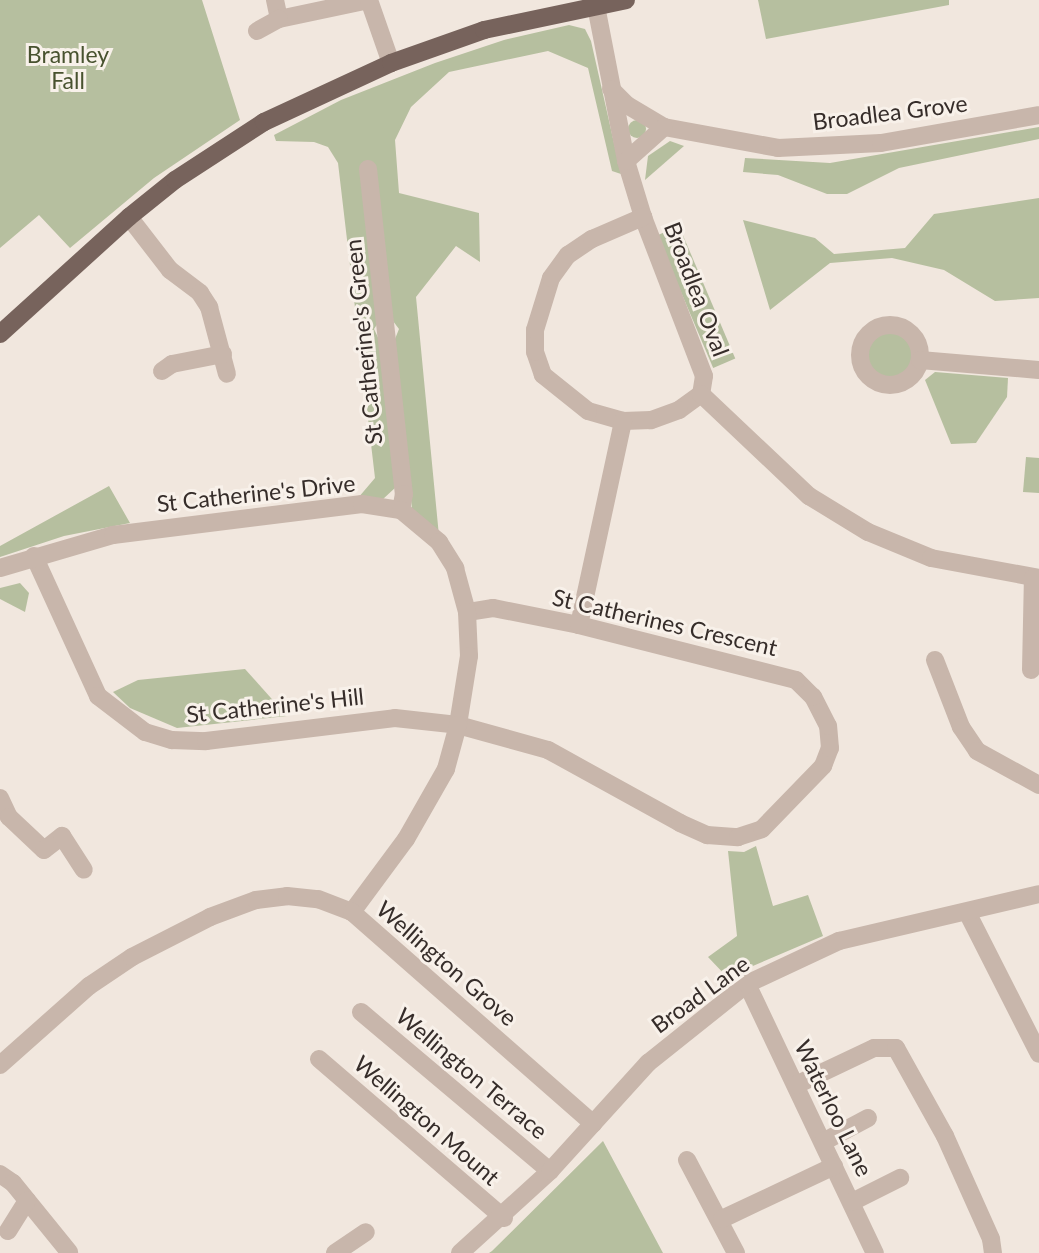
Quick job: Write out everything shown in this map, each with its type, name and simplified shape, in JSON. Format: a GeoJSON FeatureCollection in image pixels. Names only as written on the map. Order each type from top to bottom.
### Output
{"type":"FeatureCollection","features":[{"type":"Feature","properties":{"kind":"main road"},"geometry":{"type":"LineString","coordinates":[[0,334],[129,217],[264,122],[391,63],[484,30],[626,0]]}},
{"type":"Feature","properties":{"kind":"street"},"geometry":{"type":"LineString","coordinates":[[275,0],[279,19]]}},
{"type":"Feature","properties":{"kind":"street"},"geometry":{"type":"LineString","coordinates":[[257,31],[279,19],[369,0],[391,63]]}},
{"type":"Feature","properties":{"kind":"street"},"geometry":{"type":"LineString","coordinates":[[596,6],[626,161],[643,217]]}},
{"type":"Feature","properties":{"kind":"street","name":"Broadlea Grove"},"geometry":{"type":"LineString","coordinates":[[611,89],[627,105],[664,127],[750,145],[812,148],[911,139],[1039,115]]}},
{"type":"Feature","properties":{"kind":"street"},"geometry":{"type":"LineString","coordinates":[[626,161],[664,127]]}},
{"type":"Feature","properties":{"kind":"street","name":"St Catherine's Green"},"geometry":{"type":"LineString","coordinates":[[368,169],[404,494],[401,510]]}},
{"type":"Feature","properties":{"kind":"street"},"geometry":{"type":"LineString","coordinates":[[129,217],[170,270],[200,293],[216,325],[227,374]]}},
{"type":"Feature","properties":{"kind":"street","name":"Broadlea Oval"},"geometry":{"type":"LineString","coordinates":[[643,217],[704,376],[701,394],[670,414],[623,421],[589,411],[543,374],[536,352],[535,330],[551,278],[568,255],[592,239],[643,217]]}},
{"type":"Feature","properties":{"kind":"street"},"geometry":{"type":"LineString","coordinates":[[162,371],[172,364],[223,354]]}},
{"type":"Feature","properties":{"kind":"street"},"geometry":{"type":"LineString","coordinates":[[920,360],[1039,370]]}},
{"type":"Feature","properties":{"kind":"street"},"geometry":{"type":"LineString","coordinates":[[701,394],[809,496],[868,532],[931,558],[1036,578],[1031,670]]}},
{"type":"Feature","properties":{"kind":"street"},"geometry":{"type":"LineString","coordinates":[[579,625],[623,421]]}},
{"type":"Feature","properties":{"kind":"street","name":"St Catherine's Drive"},"geometry":{"type":"LineString","coordinates":[[0,568],[113,535],[362,504],[401,510]]}},
{"type":"Feature","properties":{"kind":"street"},"geometry":{"type":"LineString","coordinates":[[352,912],[406,839],[446,769],[458,725],[469,656],[467,612],[455,568],[439,542],[401,510]]}},
{"type":"Feature","properties":{"kind":"street","name":"St Catherine's Hill"},"geometry":{"type":"LineString","coordinates":[[34,556],[98,696],[145,732],[172,740],[206,741],[395,718],[458,725]]}},
{"type":"Feature","properties":{"kind":"street","name":"St Catherines Crescent"},"geometry":{"type":"LineString","coordinates":[[458,725],[548,750],[707,835],[738,837],[762,829],[824,766],[830,748],[828,726],[813,696],[796,680],[579,625],[493,608],[467,612]]}},
{"type":"Feature","properties":{"kind":"street"},"geometry":{"type":"LineString","coordinates":[[934,660],[961,727],[977,751],[1039,785]]}},
{"type":"Feature","properties":{"kind":"street"},"geometry":{"type":"LineString","coordinates":[[0,798],[9,817],[44,850],[62,836],[83,870]]}},
{"type":"Feature","properties":{"kind":"street","name":"Broad Lane"},"geometry":{"type":"LineString","coordinates":[[460,1253],[503,1218],[550,1171],[648,1063],[747,984],[839,941],[1039,894]]}},
{"type":"Feature","properties":{"kind":"street","name":"Wellington Grove"},"geometry":{"type":"LineString","coordinates":[[0,1064],[93,984],[132,957],[210,917],[256,901],[287,896],[318,899],[352,912],[593,1124]]}},
{"type":"Feature","properties":{"kind":"street"},"geometry":{"type":"LineString","coordinates":[[967,912],[1039,1054]]}},
{"type":"Feature","properties":{"kind":"street","name":"Waterloo Lane"},"geometry":{"type":"LineString","coordinates":[[747,984],[875,1253]]}},
{"type":"Feature","properties":{"kind":"street","name":"Wellington Terrace"},"geometry":{"type":"LineString","coordinates":[[361,1012],[550,1171]]}},
{"type":"Feature","properties":{"kind":"street"},"geometry":{"type":"LineString","coordinates":[[796,1085],[874,1048],[896,1048],[945,1136],[991,1239],[993,1253]]}},
{"type":"Feature","properties":{"kind":"street","name":"Wellington Mount"},"geometry":{"type":"LineString","coordinates":[[319,1059],[503,1218]]}},
{"type":"Feature","properties":{"kind":"street"},"geometry":{"type":"LineString","coordinates":[[823,1142],[868,1118]]}},
{"type":"Feature","properties":{"kind":"street"},"geometry":{"type":"LineString","coordinates":[[687,1160],[722,1219],[736,1253]]}},
{"type":"Feature","properties":{"kind":"street"},"geometry":{"type":"LineString","coordinates":[[722,1219],[834,1166]]}},
{"type":"Feature","properties":{"kind":"street"},"geometry":{"type":"LineString","coordinates":[[0,1174],[27,1201],[69,1252]]}},
{"type":"Feature","properties":{"kind":"street"},"geometry":{"type":"LineString","coordinates":[[852,1202],[900,1178]]}},
{"type":"Feature","properties":{"kind":"street"},"geometry":{"type":"LineString","coordinates":[[9,1231],[27,1201]]}},
{"type":"Feature","properties":{"kind":"street"},"geometry":{"type":"LineString","coordinates":[[335,1253],[366,1232]]}},
{"type":"Feature","properties":{"kind":"green space","name":"Bramley Fall"},"geometry":{"type":"Polygon","coordinates":[[[0,0],[202,0],[240,120],[154,178],[70,248],[39,215],[0,248],[0,0]]]}},
{"type":"Feature","properties":{"kind":"green space"},"geometry":{"type":"Polygon","coordinates":[[[758,0],[949,0],[949,5],[766,39],[758,0]]]}},
{"type":"Feature","properties":{"kind":"green space"},"geometry":{"type":"Polygon","coordinates":[[[569,25],[585,29],[591,41],[621,174],[612,171],[588,68],[548,51],[449,72],[411,107],[395,140],[399,193],[479,213],[480,262],[456,246],[416,297],[439,536],[412,509],[393,344],[399,329],[390,317],[372,163],[360,166],[380,320],[374,329],[382,346],[396,487],[382,500],[358,498],[375,478],[338,163],[328,147],[314,142],[276,141],[274,135],[341,100],[435,63],[504,40],[569,25]]]}},
{"type":"Feature","properties":{"kind":"green space"},"geometry":{"type":"Polygon","coordinates":[[[637,120],[643,123],[646,129],[643,135],[637,138],[631,135],[628,129],[631,123],[637,120]]]}},
{"type":"Feature","properties":{"kind":"green space"},"geometry":{"type":"Polygon","coordinates":[[[1039,127],[1039,139],[899,168],[847,194],[827,194],[778,175],[743,172],[745,158],[830,163],[1039,127]]]}},
{"type":"Feature","properties":{"kind":"green space"},"geometry":{"type":"Polygon","coordinates":[[[670,141],[684,146],[645,180],[648,156],[670,141]]]}},
{"type":"Feature","properties":{"kind":"green space"},"geometry":{"type":"Polygon","coordinates":[[[1039,198],[1039,298],[995,301],[944,270],[892,258],[830,263],[770,310],[743,220],[815,238],[834,254],[905,248],[934,214],[1039,198]]]}},
{"type":"Feature","properties":{"kind":"green space"},"geometry":{"type":"Polygon","coordinates":[[[679,226],[735,359],[713,368],[657,235],[679,226]]]}},
{"type":"Feature","properties":{"kind":"green space"},"geometry":{"type":"Polygon","coordinates":[[[889,329],[899,331],[907,337],[913,345],[913,365],[907,373],[899,379],[889,381],[879,379],[871,373],[865,365],[863,355],[865,345],[871,337],[879,331],[889,329]]]}},
{"type":"Feature","properties":{"kind":"green space"},"geometry":{"type":"Polygon","coordinates":[[[935,372],[1008,378],[1007,397],[976,443],[951,444],[925,380],[935,372]]]}},
{"type":"Feature","properties":{"kind":"green space"},"geometry":{"type":"Polygon","coordinates":[[[1026,457],[1039,458],[1039,493],[1023,492],[1026,457]]]}},
{"type":"Feature","properties":{"kind":"green space"},"geometry":{"type":"Polygon","coordinates":[[[109,486],[130,523],[64,536],[0,557],[0,546],[109,486]]]}},
{"type":"Feature","properties":{"kind":"green space"},"geometry":{"type":"Polygon","coordinates":[[[20,583],[29,593],[25,612],[0,599],[0,588],[20,583]]]}},
{"type":"Feature","properties":{"kind":"green space"},"geometry":{"type":"Polygon","coordinates":[[[245,669],[287,716],[177,728],[130,708],[113,692],[138,680],[245,669]]]}},
{"type":"Feature","properties":{"kind":"green space"},"geometry":{"type":"Polygon","coordinates":[[[756,846],[773,906],[808,895],[823,936],[727,977],[708,957],[737,936],[728,851],[744,852],[756,846]]]}},
{"type":"Feature","properties":{"kind":"green space"},"geometry":{"type":"Polygon","coordinates":[[[603,1141],[663,1253],[489,1253],[492,1251],[603,1141]]]}}]}
